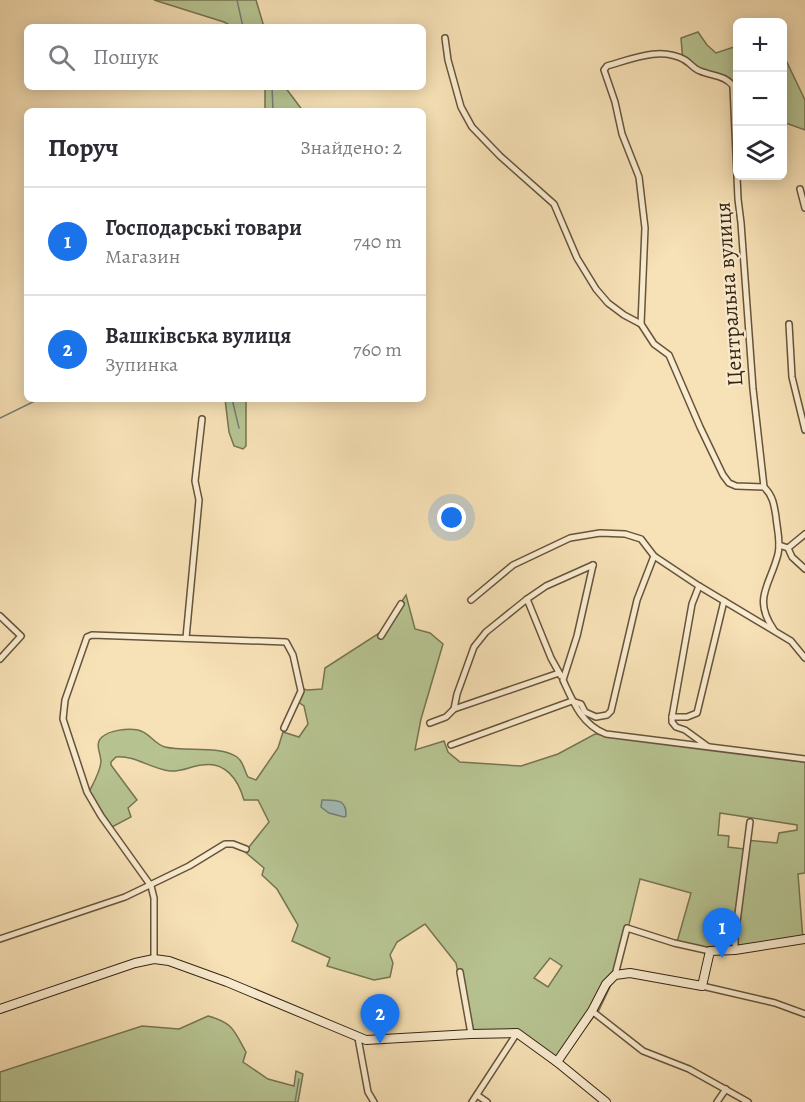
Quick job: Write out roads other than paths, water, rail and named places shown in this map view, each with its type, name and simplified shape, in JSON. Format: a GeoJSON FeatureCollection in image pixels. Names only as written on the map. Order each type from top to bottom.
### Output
{"type":"FeatureCollection","features":[{"type":"Feature","properties":{"kind":"street"},"geometry":{"type":"LineString","coordinates":[[445,38],[448,60],[461,107],[472,127],[500,156],[554,204],[568,240],[591,282],[608,303],[641,324],[654,344],[669,355],[723,475],[729,483],[736,486],[764,487]]}},
{"type":"Feature","properties":{"kind":"street","name":"Центральна вулиця"},"geometry":{"type":"LineString","coordinates":[[641,324],[645,228],[639,177],[622,134],[615,102],[604,70],[607,66],[641,55],[671,56],[685,60],[699,71],[725,79],[733,86],[738,199],[753,389],[764,487],[771,494],[774,502],[779,545]]}},
{"type":"Feature","properties":{"kind":"street"},"geometry":{"type":"LineString","coordinates":[[800,189],[805,208]]}},
{"type":"Feature","properties":{"kind":"street"},"geometry":{"type":"LineString","coordinates":[[789,324],[792,377],[805,430]]}},
{"type":"Feature","properties":{"kind":"street"},"geometry":{"type":"LineString","coordinates":[[186,638],[199,500],[195,481],[202,419]]}},
{"type":"Feature","properties":{"kind":"street"},"geometry":{"type":"LineString","coordinates":[[471,600],[513,565],[535,553],[570,538],[614,533],[641,539],[654,556],[699,586],[791,640],[805,658]]}},
{"type":"Feature","properties":{"kind":"street"},"geometry":{"type":"LineString","coordinates":[[788,548],[805,534]]}},
{"type":"Feature","properties":{"kind":"street"},"geometry":{"type":"LineString","coordinates":[[774,630],[766,619],[764,601],[766,583],[779,545],[788,548],[792,557],[805,570]]}},
{"type":"Feature","properties":{"kind":"street"},"geometry":{"type":"LineString","coordinates":[[451,745],[572,701],[581,704],[585,712],[596,717],[607,715],[611,711],[637,600],[654,556]]}},
{"type":"Feature","properties":{"kind":"street"},"geometry":{"type":"LineString","coordinates":[[454,710],[457,694],[474,647],[486,632],[546,586],[593,565],[578,636],[563,680]]}},
{"type":"Feature","properties":{"kind":"street"},"geometry":{"type":"LineString","coordinates":[[699,586],[692,604],[672,722],[709,747]]}},
{"type":"Feature","properties":{"kind":"street"},"geometry":{"type":"LineString","coordinates":[[527,599],[551,658],[572,701],[586,722],[596,731],[805,759]]}},
{"type":"Feature","properties":{"kind":"street"},"geometry":{"type":"LineString","coordinates":[[672,717],[687,717],[697,713],[724,601]]}},
{"type":"Feature","properties":{"kind":"street"},"geometry":{"type":"LineString","coordinates":[[381,636],[401,604]]}},
{"type":"Feature","properties":{"kind":"street"},"geometry":{"type":"LineString","coordinates":[[0,615],[21,636],[0,659]]}},
{"type":"Feature","properties":{"kind":"street"},"geometry":{"type":"LineString","coordinates":[[154,959],[154,898],[150,886],[87,792],[63,719],[63,708],[85,641],[90,635],[286,642],[292,654],[301,691],[284,728]]}},
{"type":"Feature","properties":{"kind":"street"},"geometry":{"type":"LineString","coordinates":[[430,723],[446,717],[454,710],[559,673]]}},
{"type":"Feature","properties":{"kind":"street"},"geometry":{"type":"LineString","coordinates":[[735,950],[750,822]]}},
{"type":"Feature","properties":{"kind":"street"},"geometry":{"type":"LineString","coordinates":[[0,939],[124,897],[150,886],[225,844],[233,844],[246,849]]}},
{"type":"Feature","properties":{"kind":"street"},"geometry":{"type":"LineString","coordinates":[[557,1062],[592,1011],[606,984],[615,975],[627,928],[674,943],[710,951],[735,950],[805,939]]}},
{"type":"Feature","properties":{"kind":"street"},"geometry":{"type":"LineString","coordinates":[[702,986],[710,951]]}},
{"type":"Feature","properties":{"kind":"street"},"geometry":{"type":"LineString","coordinates":[[0,1009],[135,963],[154,959],[169,961],[227,982],[358,1038],[377,1040],[514,1033],[557,1062],[606,1102]]}},
{"type":"Feature","properties":{"kind":"street"},"geometry":{"type":"LineString","coordinates":[[460,972],[471,1034]]}},
{"type":"Feature","properties":{"kind":"street"},"geometry":{"type":"LineString","coordinates":[[615,975],[630,973],[702,986],[775,1003],[805,1014]]}},
{"type":"Feature","properties":{"kind":"street"},"geometry":{"type":"LineString","coordinates":[[592,1011],[643,1051],[689,1069],[748,1102]]}},
{"type":"Feature","properties":{"kind":"street"},"geometry":{"type":"LineString","coordinates":[[472,1102],[514,1033]]}},
{"type":"Feature","properties":{"kind":"street"},"geometry":{"type":"LineString","coordinates":[[358,1038],[368,1092],[374,1102]]}},
{"type":"Feature","properties":{"kind":"street"},"geometry":{"type":"LineString","coordinates":[[717,1102],[726,1089]]}},
{"type":"Feature","properties":{"kind":"street"},"geometry":{"type":"LineString","coordinates":[[477,1095],[487,1102]]}},
{"type":"Feature","properties":{"kind":"water"},"geometry":{"type":"Polygon","coordinates":[[[322,800],[343,803],[346,816],[329,813],[321,807],[322,800]]]}},
{"type":"Feature","properties":{"kind":"waterway"},"geometry":{"type":"LineString","coordinates":[[237,0],[242,24]]}},
{"type":"Feature","properties":{"kind":"waterway"},"geometry":{"type":"LineString","coordinates":[[272,90],[273,108]]}},
{"type":"Feature","properties":{"kind":"waterway"},"geometry":{"type":"LineString","coordinates":[[0,418],[33,402]]}},
{"type":"Feature","properties":{"kind":"waterway"},"geometry":{"type":"LineString","coordinates":[[233,402],[239,428]]}},
{"type":"Feature","properties":{"kind":"waterway"},"geometry":{"type":"LineString","coordinates":[[295,1102],[299,1079]]}},
{"type":"Feature","properties":{"kind":"place","name":"Господарські товари"},"geometry":{"type":"Point","coordinates":[722,958]}},
{"type":"Feature","properties":{"kind":"place","name":"Вашківська вулиця"},"geometry":{"type":"Point","coordinates":[380,1044]}}]}
